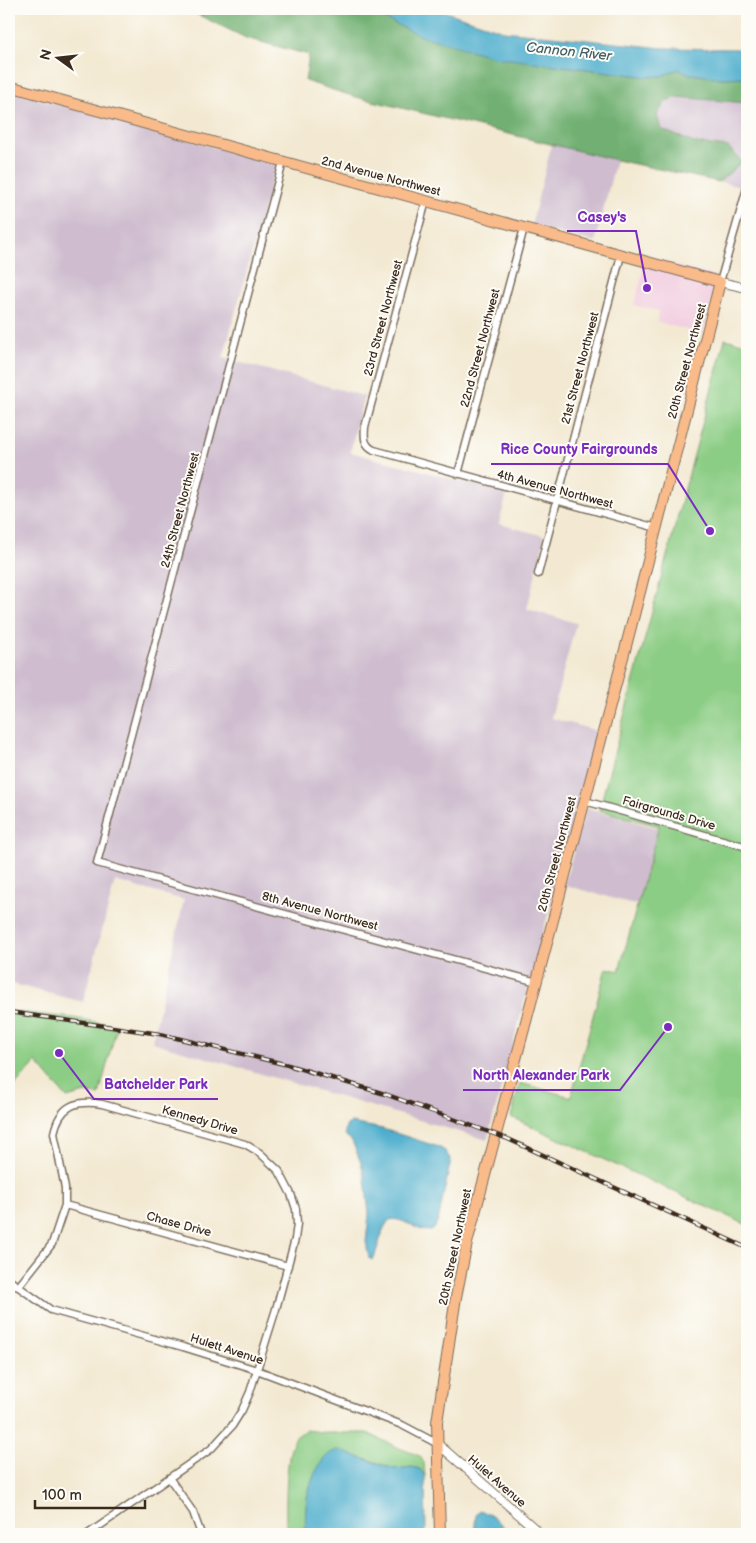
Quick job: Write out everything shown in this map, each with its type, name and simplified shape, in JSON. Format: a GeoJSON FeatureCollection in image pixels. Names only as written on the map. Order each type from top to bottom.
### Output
{"type":"FeatureCollection","features":[{"type":"Feature","properties":{"kind":"highway","name":"2nd Avenue Northwest"},"geometry":{"type":"LineString","coordinates":[[9,86],[720,282]]}},
{"type":"Feature","properties":{"kind":"highway","name":"20th Street Northwest"},"geometry":{"type":"LineString","coordinates":[[440,1534],[437,1422],[467,1242],[657,528],[720,282]]}},
{"type":"Feature","properties":{"kind":"street","name":"24th Street Northwest"},"geometry":{"type":"LineString","coordinates":[[97,862],[282,162]]}},
{"type":"Feature","properties":{"kind":"street","name":"20th Street Northwest"},"geometry":{"type":"LineString","coordinates":[[720,282],[747,188]]}},
{"type":"Feature","properties":{"kind":"street","name":"23rd Street Northwest"},"geometry":{"type":"LineString","coordinates":[[365,441],[365,427],[426,201]]}},
{"type":"Feature","properties":{"kind":"street","name":"22nd Street Northwest"},"geometry":{"type":"LineString","coordinates":[[458,474],[524,228]]}},
{"type":"Feature","properties":{"kind":"street","name":"21st Street Northwest"},"geometry":{"type":"LineString","coordinates":[[538,574],[622,255]]}},
{"type":"Feature","properties":{"kind":"street","name":"2nd Avenue Northwest"},"geometry":{"type":"LineString","coordinates":[[720,282],[747,288]]}},
{"type":"Feature","properties":{"kind":"street","name":"4th Avenue Northwest"},"geometry":{"type":"LineString","coordinates":[[365,441],[368,447],[374,450],[657,528]]}},
{"type":"Feature","properties":{"kind":"street","name":"Fairgrounds Drive"},"geometry":{"type":"LineString","coordinates":[[585,801],[747,847]]}},
{"type":"Feature","properties":{"kind":"street","name":"8th Avenue Northwest"},"geometry":{"type":"LineString","coordinates":[[97,862],[536,982]]}},
{"type":"Feature","properties":{"kind":"street","name":"Kennedy Drive"},"geometry":{"type":"LineString","coordinates":[[18,1287],[52,1244],[65,1205],[65,1188],[55,1144],[56,1124],[65,1111],[76,1104],[85,1102],[111,1107],[245,1144],[268,1159],[285,1181],[296,1209],[295,1239],[288,1266],[257,1370],[242,1410],[232,1426],[211,1449],[88,1534]]}},
{"type":"Feature","properties":{"kind":"street","name":"Chase Drive"},"geometry":{"type":"LineString","coordinates":[[65,1205],[288,1266]]}},
{"type":"Feature","properties":{"kind":"street","name":"Hulett Avenue"},"geometry":{"type":"LineString","coordinates":[[9,1280],[39,1303],[64,1315],[182,1347],[257,1370],[402,1425],[438,1444]]}},
{"type":"Feature","properties":{"kind":"street","name":"Hulet Avenue"},"geometry":{"type":"LineString","coordinates":[[438,1444],[541,1534]]}},
{"type":"Feature","properties":{"kind":"street"},"geometry":{"type":"LineString","coordinates":[[170,1479],[193,1512],[201,1534]]}},
{"type":"Feature","properties":{"kind":"shaded area"},"geometry":{"type":"Polygon","coordinates":[[[9,91],[276,164],[223,358],[364,396],[350,452],[507,493],[499,524],[545,536],[527,609],[576,623],[551,718],[597,731],[487,1140],[152,1042],[184,900],[115,881],[83,1002],[9,983],[9,91]]]}},
{"type":"Feature","properties":{"kind":"shaded area"},"geometry":{"type":"Polygon","coordinates":[[[677,97],[747,103],[747,188],[719,182],[741,162],[728,147],[694,143],[661,129],[656,115],[666,101],[677,97]]]}},
{"type":"Feature","properties":{"kind":"shaded area"},"geometry":{"type":"Polygon","coordinates":[[[552,143],[616,160],[595,242],[531,226],[552,143]]]}},
{"type":"Feature","properties":{"kind":"shaded area"},"geometry":{"type":"Polygon","coordinates":[[[647,258],[717,277],[703,334],[657,322],[659,311],[634,305],[647,258]]]}},
{"type":"Feature","properties":{"kind":"shaded area"},"geometry":{"type":"Polygon","coordinates":[[[586,808],[658,828],[637,905],[564,885],[586,808]]]}},
{"type":"Feature","properties":{"kind":"green space"},"geometry":{"type":"Polygon","coordinates":[[[186,9],[364,9],[372,14],[550,64],[648,77],[662,76],[678,69],[690,74],[722,78],[747,77],[747,103],[677,97],[666,101],[657,115],[661,129],[694,143],[728,147],[742,162],[719,182],[616,160],[352,96],[305,81],[309,55],[246,38],[186,9]]]}},
{"type":"Feature","properties":{"kind":"green space"},"geometry":{"type":"Polygon","coordinates":[[[725,339],[747,344],[747,1225],[511,1117],[520,1083],[571,1097],[606,968],[619,971],[659,826],[599,810],[725,339]]]}},
{"type":"Feature","properties":{"kind":"green space"},"geometry":{"type":"Polygon","coordinates":[[[9,1011],[74,1018],[117,1026],[99,1095],[85,1093],[67,1098],[36,1062],[9,1093],[9,1011]]]}},
{"type":"Feature","properties":{"kind":"green space"},"geometry":{"type":"Polygon","coordinates":[[[305,1430],[330,1433],[367,1433],[420,1456],[424,1463],[425,1476],[420,1469],[412,1467],[394,1469],[361,1458],[324,1459],[310,1486],[306,1506],[305,1534],[286,1534],[286,1484],[289,1456],[296,1437],[305,1430]]]}},
{"type":"Feature","properties":{"kind":"water","name":"Cannon River"},"geometry":{"type":"Polygon","coordinates":[[[364,9],[437,9],[504,31],[663,48],[747,49],[747,77],[722,78],[690,74],[678,69],[662,76],[648,77],[494,57],[419,35],[364,9]]]}},
{"type":"Feature","properties":{"kind":"water"},"geometry":{"type":"Polygon","coordinates":[[[351,1123],[383,1129],[439,1147],[445,1151],[451,1160],[438,1221],[434,1229],[425,1231],[399,1220],[389,1220],[372,1260],[369,1258],[366,1242],[369,1214],[365,1179],[352,1141],[345,1135],[347,1125],[351,1123]]]}},
{"type":"Feature","properties":{"kind":"water"},"geometry":{"type":"Polygon","coordinates":[[[338,1450],[395,1469],[412,1467],[420,1469],[425,1476],[426,1534],[305,1534],[307,1499],[315,1473],[325,1458],[338,1450]]]}},
{"type":"Feature","properties":{"kind":"water"},"geometry":{"type":"Polygon","coordinates":[[[479,1510],[487,1513],[510,1534],[474,1534],[476,1515],[479,1510]]]}},
{"type":"Feature","properties":{"kind":"railway"},"geometry":{"type":"LineString","coordinates":[[9,1012],[160,1034],[288,1065],[385,1094],[508,1139],[747,1248]]}},
{"type":"Feature","properties":{"kind":"place","name":"Casey's"},"geometry":{"type":"Point","coordinates":[647,288]}},
{"type":"Feature","properties":{"kind":"place","name":"Rice County Fairgrounds"},"geometry":{"type":"Point","coordinates":[710,531]}},
{"type":"Feature","properties":{"kind":"place","name":"North Alexander Park"},"geometry":{"type":"Point","coordinates":[668,1027]}},
{"type":"Feature","properties":{"kind":"place","name":"Batchelder Park"},"geometry":{"type":"Point","coordinates":[59,1053]}}]}
